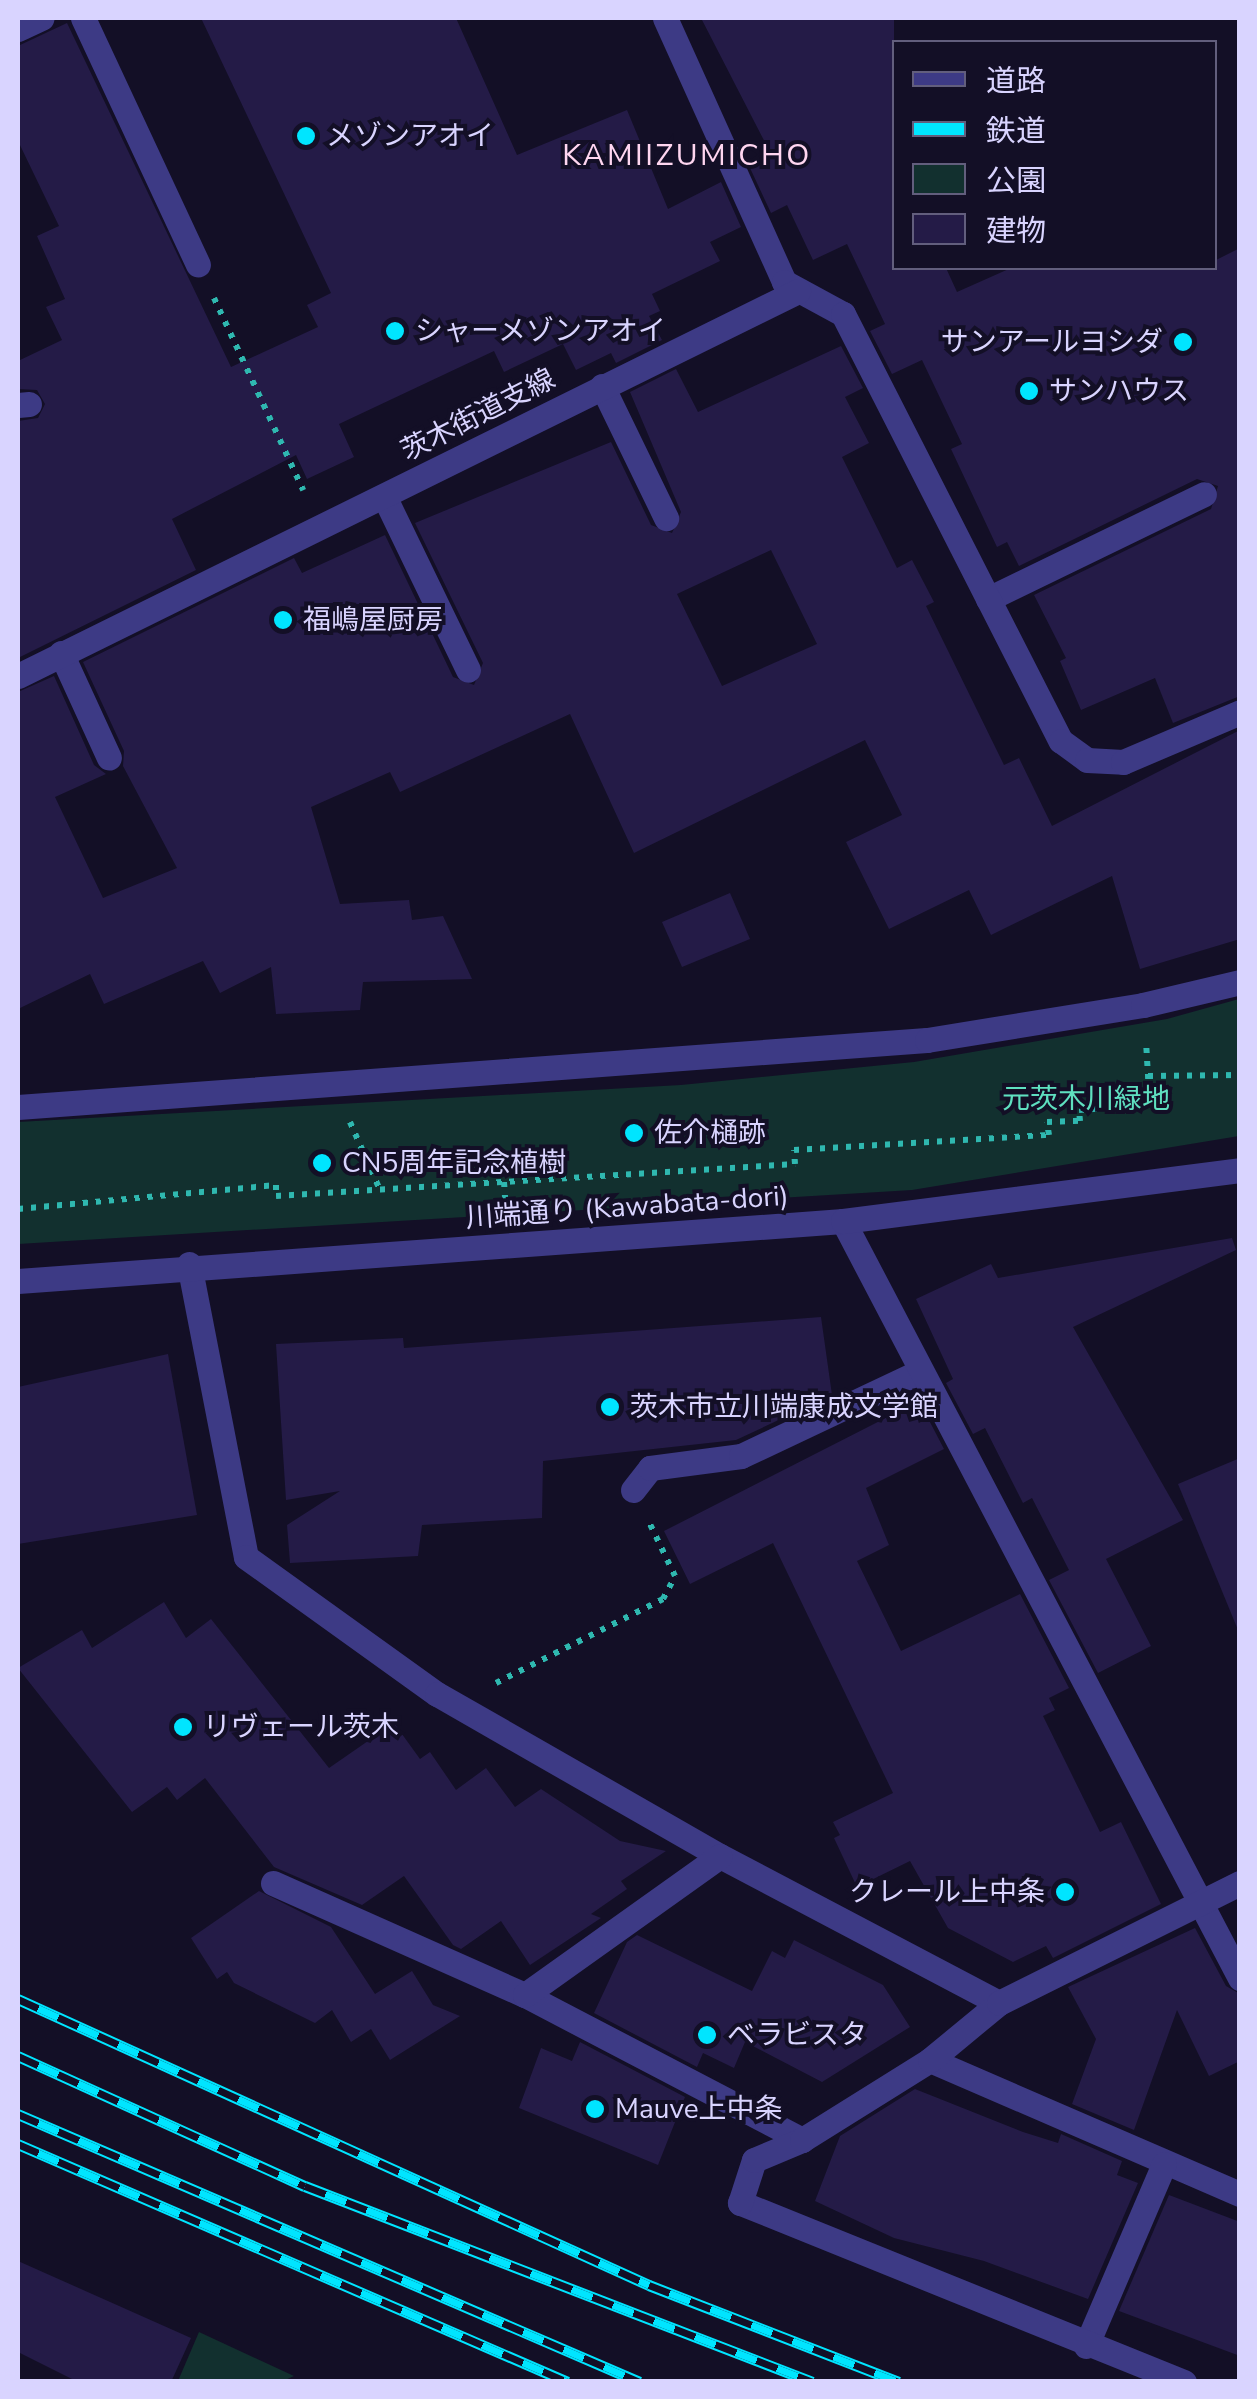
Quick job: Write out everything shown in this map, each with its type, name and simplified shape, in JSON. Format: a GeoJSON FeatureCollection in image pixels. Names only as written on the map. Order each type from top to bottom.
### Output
{"type":"FeatureCollection","features":[{"type":"Feature","properties":{"kind":"street"},"geometry":{"type":"LineString","coordinates":[[18,29],[42,18]]}},
{"type":"Feature","properties":{"kind":"street"},"geometry":{"type":"LineString","coordinates":[[83,18],[198,265]]}},
{"type":"Feature","properties":{"kind":"street"},"geometry":{"type":"LineString","coordinates":[[666,18],[784,282],[842,314],[1060,741],[1087,760],[1123,762],[1240,712]]}},
{"type":"Feature","properties":{"kind":"street","name":"茨木街道支線"},"geometry":{"type":"LineString","coordinates":[[18,676],[798,290]]}},
{"type":"Feature","properties":{"kind":"street"},"geometry":{"type":"LineString","coordinates":[[602,386],[666,518]]}},
{"type":"Feature","properties":{"kind":"street"},"geometry":{"type":"LineString","coordinates":[[988,599],[1204,494]]}},
{"type":"Feature","properties":{"kind":"street"},"geometry":{"type":"LineString","coordinates":[[384,496],[468,670]]}},
{"type":"Feature","properties":{"kind":"street"},"geometry":{"type":"LineString","coordinates":[[61,653],[108,758]]}},
{"type":"Feature","properties":{"kind":"street"},"geometry":{"type":"LineString","coordinates":[[18,1107],[928,1040],[1143,1005],[1240,982]]}},
{"type":"Feature","properties":{"kind":"street","name":"川端通り (Kawabata-dori)"},"geometry":{"type":"LineString","coordinates":[[18,1281],[189,1264],[842,1221],[1240,1170]]}},
{"type":"Feature","properties":{"kind":"street"},"geometry":{"type":"LineString","coordinates":[[842,1221],[1240,1978]]}},
{"type":"Feature","properties":{"kind":"street"},"geometry":{"type":"LineString","coordinates":[[189,1264],[246,1557],[468,1712],[720,1856],[1000,2003]]}},
{"type":"Feature","properties":{"kind":"street"},"geometry":{"type":"LineString","coordinates":[[633,1490],[650,1468],[741,1456],[922,1371]]}},
{"type":"Feature","properties":{"kind":"street"},"geometry":{"type":"LineString","coordinates":[[525,1995],[720,1856]]}},
{"type":"Feature","properties":{"kind":"street"},"geometry":{"type":"LineString","coordinates":[[1184,2382],[1086,2346],[740,2203],[754,2160],[802,2140],[930,2060],[1000,2003],[1240,1882]]}},
{"type":"Feature","properties":{"kind":"street"},"geometry":{"type":"LineString","coordinates":[[273,1884],[525,1995],[802,2140]]}},
{"type":"Feature","properties":{"kind":"street"},"geometry":{"type":"LineString","coordinates":[[930,2060],[1240,2194]]}},
{"type":"Feature","properties":{"kind":"street"},"geometry":{"type":"LineString","coordinates":[[1086,2346],[1164,2164]]}},
{"type":"Feature","properties":{"kind":"path"},"geometry":{"type":"LineString","coordinates":[[198,265],[321,528]]}},
{"type":"Feature","properties":{"kind":"path"},"geometry":{"type":"LineString","coordinates":[[18,1209],[276,1184],[276,1196],[795,1164],[794,1150],[1048,1135],[1048,1122],[1080,1121],[1079,1110],[1112,1108],[1111,1095],[1149,1092],[1143,1005]]}},
{"type":"Feature","properties":{"kind":"path"},"geometry":{"type":"LineString","coordinates":[[1148,1076],[1240,1075]]}},
{"type":"Feature","properties":{"kind":"path"},"geometry":{"type":"LineString","coordinates":[[344,1083],[346,1114],[380,1190]]}},
{"type":"Feature","properties":{"kind":"path"},"geometry":{"type":"LineString","coordinates":[[468,1712],[483,1690],[663,1598],[674,1576],[633,1490]]}},
{"type":"Feature","properties":{"kind":"green space","name":"元茨木川緑地"},"geometry":{"type":"Polygon","coordinates":[[[1239,999],[1239,1136],[912,1190],[18,1244],[18,1122],[681,1085],[914,1062],[1167,1019],[1239,999]]]}},
{"type":"Feature","properties":{"kind":"green space"},"geometry":{"type":"Polygon","coordinates":[[[199,2332],[294,2376],[283,2381],[178,2381],[199,2332]]]}},
{"type":"Feature","properties":{"kind":"building"},"geometry":{"type":"Polygon","coordinates":[[[201,18],[456,18],[517,155],[627,110],[668,209],[721,182],[741,227],[710,242],[720,261],[652,294],[660,311],[649,316],[662,340],[616,363],[611,353],[576,370],[563,344],[504,372],[494,351],[339,424],[354,457],[307,479],[296,455],[172,519],[196,570],[18,658],[18,421],[38,418],[45,404],[37,390],[18,389],[18,361],[62,340],[46,307],[65,299],[37,236],[59,226],[18,141],[18,46],[67,23],[231,367],[318,327],[307,305],[331,293],[201,18]]]}},
{"type":"Feature","properties":{"kind":"building"},"geometry":{"type":"Polygon","coordinates":[[[701,18],[894,18],[892,270],[947,270],[957,292],[1006,270],[1217,270],[1217,260],[1240,248],[1240,696],[1173,723],[1155,678],[1081,710],[1060,661],[1066,658],[1034,595],[1211,509],[1218,486],[1197,479],[1019,566],[1007,542],[997,547],[951,449],[962,444],[922,360],[892,374],[870,331],[885,324],[847,244],[813,260],[787,205],[771,213],[750,168],[772,156],[701,18]]]}},
{"type":"Feature","properties":{"kind":"building"},"geometry":{"type":"Polygon","coordinates":[[[841,346],[863,388],[845,397],[869,443],[842,457],[897,568],[912,560],[934,602],[926,606],[1004,765],[1019,758],[1052,826],[1240,730],[1240,939],[1140,969],[1112,876],[991,935],[969,890],[889,929],[846,842],[902,815],[865,740],[634,853],[570,714],[400,792],[390,772],[311,807],[340,904],[409,900],[412,920],[443,916],[472,979],[363,982],[360,1010],[276,1014],[271,967],[220,993],[203,961],[104,1004],[90,974],[18,1009],[18,692],[54,676],[94,765],[106,774],[55,797],[103,898],[177,868],[123,766],[124,751],[83,662],[294,558],[302,573],[385,535],[453,677],[474,685],[483,663],[415,523],[611,442],[651,525],[672,533],[681,512],[630,392],[676,369],[698,412],[841,346]],[[771,550],[677,594],[722,686],[817,644],[771,550]]]}},
{"type":"Feature","properties":{"kind":"building"},"geometry":{"type":"Polygon","coordinates":[[[730,893],[750,939],[682,967],[662,922],[730,893]]]}},
{"type":"Feature","properties":{"kind":"building"},"geometry":{"type":"Polygon","coordinates":[[[1232,1238],[1236,1250],[1073,1327],[1183,1520],[1106,1559],[1151,1646],[1098,1673],[1049,1580],[1069,1570],[1032,1498],[1023,1503],[985,1428],[973,1434],[946,1383],[953,1379],[916,1299],[991,1264],[998,1278],[1232,1238]]]}},
{"type":"Feature","properties":{"kind":"building"},"geometry":{"type":"Polygon","coordinates":[[[821,1317],[832,1395],[736,1440],[543,1461],[542,1518],[422,1525],[418,1556],[290,1563],[287,1525],[340,1491],[286,1500],[276,1344],[403,1338],[404,1348],[821,1317]]]}},
{"type":"Feature","properties":{"kind":"building"},"geometry":{"type":"Polygon","coordinates":[[[168,1354],[197,1515],[18,1544],[18,1387],[168,1354]]]}},
{"type":"Feature","properties":{"kind":"building"},"geometry":{"type":"Polygon","coordinates":[[[919,1401],[944,1449],[866,1488],[889,1545],[857,1561],[901,1651],[1020,1594],[1069,1688],[1049,1698],[1055,1710],[1043,1716],[1100,1832],[1121,1822],[1161,1904],[1053,1958],[1046,1946],[1013,1962],[948,1928],[910,1861],[857,1887],[834,1838],[840,1835],[833,1822],[893,1793],[773,1543],[690,1584],[664,1531],[919,1401]]]}},
{"type":"Feature","properties":{"kind":"building"},"geometry":{"type":"Polygon","coordinates":[[[1240,1458],[1240,1629],[1238,1630],[1178,1484],[1240,1458]]]}},
{"type":"Feature","properties":{"kind":"building"},"geometry":{"type":"Polygon","coordinates":[[[164,1602],[186,1638],[211,1619],[329,1768],[394,1723],[420,1759],[430,1752],[456,1790],[486,1768],[515,1807],[541,1789],[620,1841],[666,1851],[621,1881],[627,1889],[591,1914],[601,1918],[530,1965],[501,1921],[461,1949],[453,1945],[404,1876],[362,1905],[274,1867],[205,1778],[177,1800],[167,1787],[132,1812],[18,1668],[82,1630],[92,1648],[164,1602]]]}},
{"type":"Feature","properties":{"kind":"building"},"geometry":{"type":"Polygon","coordinates":[[[259,1891],[331,1927],[375,1994],[412,1971],[433,2005],[460,2016],[390,2060],[371,2029],[351,2042],[332,2010],[315,2023],[234,1983],[227,1972],[217,1979],[191,1938],[259,1891]]]}},
{"type":"Feature","properties":{"kind":"building"},"geometry":{"type":"Polygon","coordinates":[[[1195,1928],[1226,1986],[1240,1994],[1240,2061],[1209,2076],[1177,2010],[1134,2130],[1072,2104],[1096,2039],[1068,1987],[1195,1928]]]}},
{"type":"Feature","properties":{"kind":"building"},"geometry":{"type":"Polygon","coordinates":[[[637,1935],[752,1991],[772,1951],[785,1958],[794,1940],[883,1985],[910,2027],[822,2082],[745,2042],[734,2068],[703,2053],[697,2067],[594,2013],[627,1942],[637,1935]]]}},
{"type":"Feature","properties":{"kind":"building","name":"Mauve上中条"},"geometry":{"type":"Polygon","coordinates":[[[580,2042],[685,2097],[658,2165],[519,2108],[541,2048],[572,2061],[580,2042]]]}},
{"type":"Feature","properties":{"kind":"building"},"geometry":{"type":"Polygon","coordinates":[[[915,2089],[1058,2143],[1061,2134],[1122,2161],[1117,2175],[1138,2183],[1088,2299],[984,2261],[894,2238],[815,2201],[840,2136],[915,2089]]]}},
{"type":"Feature","properties":{"kind":"building"},"geometry":{"type":"Polygon","coordinates":[[[1169,2195],[1240,2222],[1240,2356],[1119,2311],[1169,2195]]]}},
{"type":"Feature","properties":{"kind":"building"},"geometry":{"type":"Polygon","coordinates":[[[18,2261],[191,2338],[171,2382],[78,2382],[18,2352],[18,2261]]]}},
{"type":"Feature","properties":{"kind":"railway"},"geometry":{"type":"LineString","coordinates":[[18,1999],[649,2285],[899,2382]]}},
{"type":"Feature","properties":{"kind":"railway"},"geometry":{"type":"LineString","coordinates":[[18,2056],[305,2186],[813,2382]]}},
{"type":"Feature","properties":{"kind":"railway"},"geometry":{"type":"LineString","coordinates":[[18,2114],[640,2382]]}},
{"type":"Feature","properties":{"kind":"railway"},"geometry":{"type":"LineString","coordinates":[[18,2144],[568,2382]]}},
{"type":"Feature","properties":{"kind":"place","name":"メゾンアオイ"},"geometry":{"type":"Point","coordinates":[306,136]}},
{"type":"Feature","properties":{"kind":"place","name":"シャーメゾンアオイ"},"geometry":{"type":"Point","coordinates":[395,331]}},
{"type":"Feature","properties":{"kind":"place","name":"サンアールヨシダ"},"geometry":{"type":"Point","coordinates":[1183,342]}},
{"type":"Feature","properties":{"kind":"place","name":"サンハウス"},"geometry":{"type":"Point","coordinates":[1029,391]}},
{"type":"Feature","properties":{"kind":"place","name":"福嶋屋厨房"},"geometry":{"type":"Point","coordinates":[283,620]}},
{"type":"Feature","properties":{"kind":"place","name":"佐介樋跡"},"geometry":{"type":"Point","coordinates":[634,1133]}},
{"type":"Feature","properties":{"kind":"place","name":"CN5周年記念植樹"},"geometry":{"type":"Point","coordinates":[322,1163]}},
{"type":"Feature","properties":{"kind":"place","name":"茨木市立川端康成文学館"},"geometry":{"type":"Point","coordinates":[610,1407]}},
{"type":"Feature","properties":{"kind":"place","name":"リヴェール茨木"},"geometry":{"type":"Point","coordinates":[183,1727]}},
{"type":"Feature","properties":{"kind":"place","name":"クレール上中条"},"geometry":{"type":"Point","coordinates":[1065,1892]}},
{"type":"Feature","properties":{"kind":"place","name":"ベラビスタ"},"geometry":{"type":"Point","coordinates":[707,2035]}},
{"type":"Feature","properties":{"kind":"place","name":"Mauve上中条"},"geometry":{"type":"Point","coordinates":[595,2109]}},
{"type":"Feature","properties":{"kind":"district","name":"KAMIIZUMICHO"},"geometry":{"type":"Point","coordinates":[687,156]}}]}
